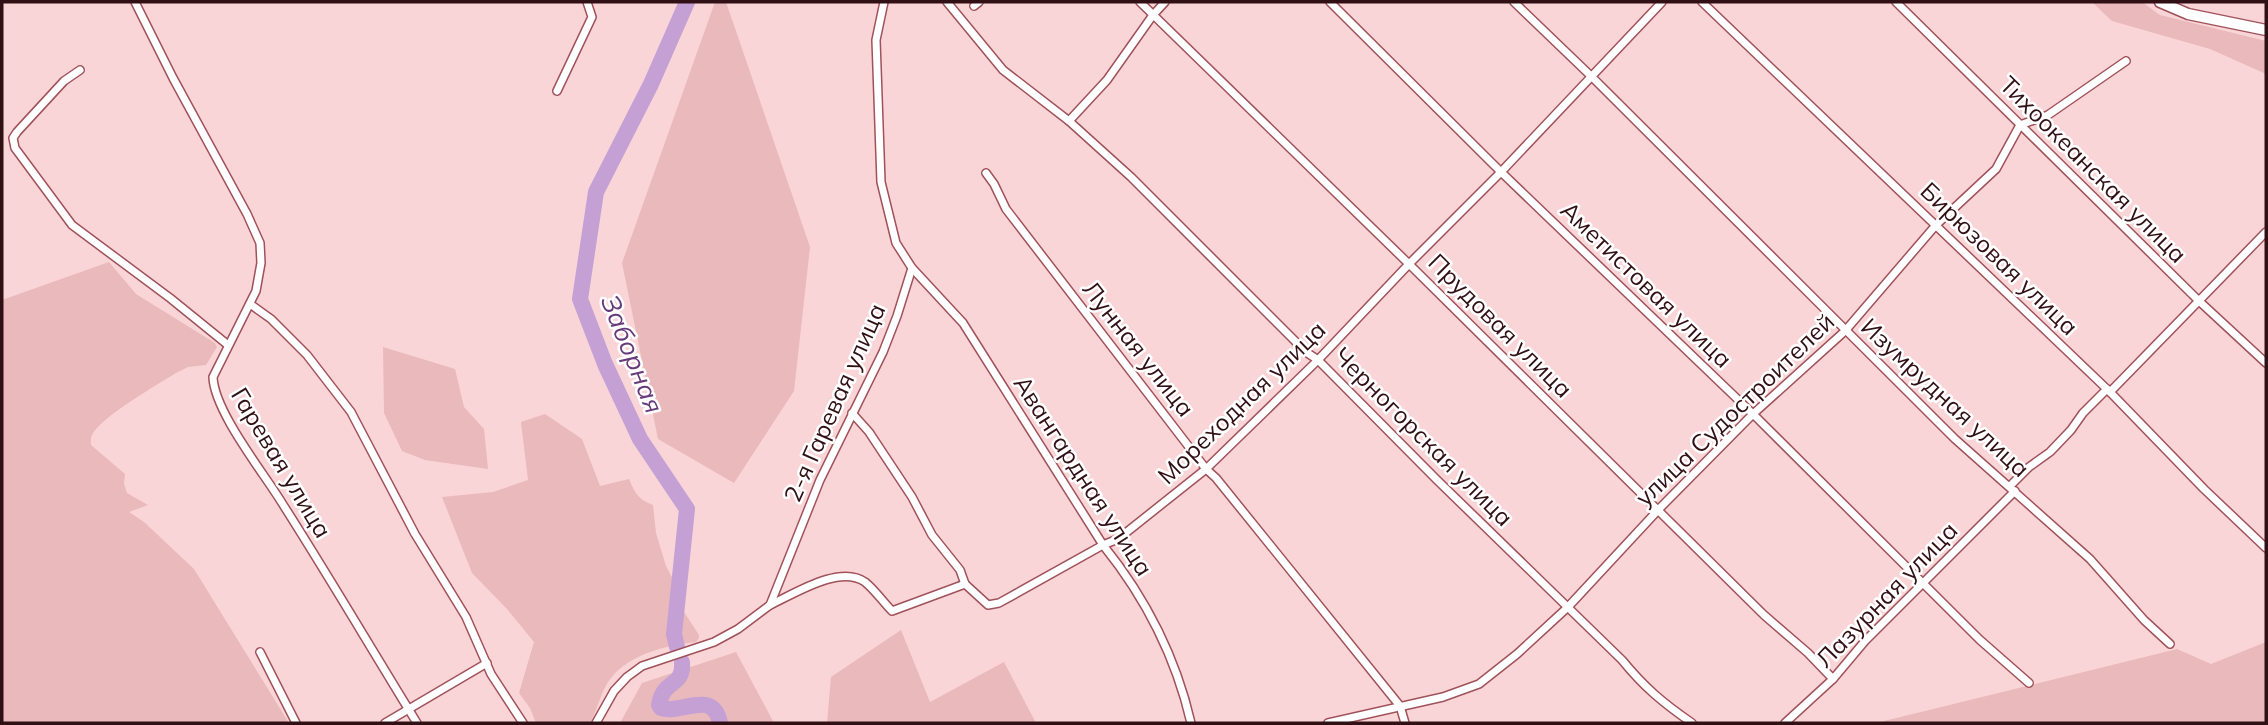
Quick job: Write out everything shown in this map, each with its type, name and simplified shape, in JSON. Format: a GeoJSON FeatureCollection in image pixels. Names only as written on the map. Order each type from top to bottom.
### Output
{"type":"FeatureCollection","features":[{"type":"Feature","properties":{"kind":"street","name":"Гаревая улица"},"geometry":{"type":"LineString","coordinates":[[135,2],[258,239],[261,263],[259,279],[250,304],[213,377],[220,404],[416,723]]}},
{"type":"Feature","properties":{"kind":"street"},"geometry":{"type":"LineString","coordinates":[[557,91],[592,17],[587,2]]}},
{"type":"Feature","properties":{"kind":"street"},"geometry":{"type":"LineString","coordinates":[[884,2],[876,40],[881,182],[897,243],[912,268]]}},
{"type":"Feature","properties":{"kind":"street","name":"Черногорская улица"},"geometry":{"type":"LineString","coordinates":[[947,2],[1003,70],[1069,121],[1131,177],[1654,695],[1692,723]]}},
{"type":"Feature","properties":{"kind":"street","name":"Прудовая улица"},"geometry":{"type":"LineString","coordinates":[[1140,2],[1833,679]]}},
{"type":"Feature","properties":{"kind":"street"},"geometry":{"type":"LineString","coordinates":[[1069,121],[1107,80],[1165,2]]}},
{"type":"Feature","properties":{"kind":"street","name":"Аметистовая улица"},"geometry":{"type":"LineString","coordinates":[[1330,2],[1501,172],[1753,414],[1980,640],[2028,683]]}},
{"type":"Feature","properties":{"kind":"street","name":"Изумрудная улица"},"geometry":{"type":"LineString","coordinates":[[1514,2],[1955,439],[2090,559],[2144,620],[2170,644]]}},
{"type":"Feature","properties":{"kind":"street","name":"Мореходная улица"},"geometry":{"type":"LineString","coordinates":[[965,584],[988,605],[999,603],[1118,539],[1206,470],[1318,360],[1662,2]]}},
{"type":"Feature","properties":{"kind":"street","name":"Бирюзовая улица"},"geometry":{"type":"LineString","coordinates":[[1702,2],[2108,391],[2266,548]]}},
{"type":"Feature","properties":{"kind":"street","name":"Тихоокеанская улица"},"geometry":{"type":"LineString","coordinates":[[1896,2],[2199,301],[2266,363]]}},
{"type":"Feature","properties":{"kind":"street"},"geometry":{"type":"LineString","coordinates":[[2160,2],[2188,14],[2266,30]]}},
{"type":"Feature","properties":{"kind":"street"},"geometry":{"type":"LineString","coordinates":[[2020,125],[2048,115],[2126,61]]}},
{"type":"Feature","properties":{"kind":"street"},"geometry":{"type":"LineString","coordinates":[[80,70],[64,81],[17,132],[13,138],[15,148],[60,210],[82,234],[170,298],[228,345]]}},
{"type":"Feature","properties":{"kind":"street","name":"улица Судостроителей"},"geometry":{"type":"LineString","coordinates":[[1328,723],[1443,697],[1479,684],[1517,654],[1568,607],[1659,509],[1753,414],[1845,331],[1936,225],[1996,169],[2020,125]]}},
{"type":"Feature","properties":{"kind":"street","name":"Лунная улица"},"geometry":{"type":"LineString","coordinates":[[986,173],[1006,209],[1206,470],[1216,478],[1400,706]]}},
{"type":"Feature","properties":{"kind":"street","name":"Лазурная улица"},"geometry":{"type":"LineString","coordinates":[[1785,723],[1833,679],[1865,641],[2071,430],[2083,413],[2266,232]]}},
{"type":"Feature","properties":{"kind":"street","name":"2-я Гаревая улица"},"geometry":{"type":"LineString","coordinates":[[770,605],[820,480],[883,352],[912,268]]}},
{"type":"Feature","properties":{"kind":"street","name":"Авангардная улица"},"geometry":{"type":"LineString","coordinates":[[912,268],[963,323],[1103,545],[1123,570],[1168,648],[1191,723]]}},
{"type":"Feature","properties":{"kind":"street"},"geometry":{"type":"LineString","coordinates":[[250,304],[271,319],[307,355],[352,412],[415,534],[466,617],[491,674],[523,723]]}},
{"type":"Feature","properties":{"kind":"street"},"geometry":{"type":"LineString","coordinates":[[596,723],[614,691],[642,666],[714,642],[738,629],[770,605],[821,580],[845,576],[863,581],[892,611],[965,584],[960,570],[932,535],[912,497],[869,432],[852,414]]}},
{"type":"Feature","properties":{"kind":"street"},"geometry":{"type":"LineString","coordinates":[[260,652],[296,723]]}},
{"type":"Feature","properties":{"kind":"street"},"geometry":{"type":"LineString","coordinates":[[385,723],[487,663]]}},
{"type":"Feature","properties":{"kind":"street"},"geometry":{"type":"LineString","coordinates":[[1400,706],[1405,723]]}},
{"type":"Feature","properties":{"kind":"shaded area"},"geometry":{"type":"Polygon","coordinates":[[[715,2],[726,2],[810,247],[794,391],[734,483],[658,439],[622,263],[715,2]]]}},
{"type":"Feature","properties":{"kind":"shaded area"},"geometry":{"type":"Polygon","coordinates":[[[2092,2],[2142,2],[2160,15],[2266,41],[2266,74],[2210,49],[2112,21],[2092,2]]]}},
{"type":"Feature","properties":{"kind":"shaded area"},"geometry":{"type":"Polygon","coordinates":[[[109,262],[136,294],[215,343],[217,347],[206,365],[188,367],[176,373],[118,410],[91,436],[91,445],[125,474],[127,493],[148,505],[129,512],[144,522],[194,569],[289,723],[2,723],[2,300],[109,262]]]}},
{"type":"Feature","properties":{"kind":"shaded area"},"geometry":{"type":"Polygon","coordinates":[[[383,347],[455,369],[464,407],[484,429],[488,469],[425,460],[402,451],[384,413],[383,347]]]}},
{"type":"Feature","properties":{"kind":"shaded area"},"geometry":{"type":"Polygon","coordinates":[[[545,414],[582,439],[600,486],[629,479],[638,495],[653,505],[656,533],[666,566],[682,596],[684,612],[699,635],[696,642],[650,652],[619,669],[605,688],[590,723],[536,723],[530,708],[519,693],[534,642],[472,573],[442,497],[493,492],[528,480],[521,422],[545,414]]]}},
{"type":"Feature","properties":{"kind":"shaded area"},"geometry":{"type":"Polygon","coordinates":[[[901,630],[930,702],[1004,662],[1036,723],[827,723],[831,677],[901,630]]]}},
{"type":"Feature","properties":{"kind":"shaded area"},"geometry":{"type":"Polygon","coordinates":[[[2266,642],[2266,723],[1876,723],[2177,649],[2211,664],[2266,642]]]}},
{"type":"Feature","properties":{"kind":"shaded area"},"geometry":{"type":"Polygon","coordinates":[[[736,652],[774,723],[620,723],[642,683],[736,652]]]}},
{"type":"Feature","properties":{"kind":"waterway","name":"Заборная"},"geometry":{"type":"LineString","coordinates":[[677,647],[674,634],[687,509],[640,439],[605,364],[580,299],[596,192],[651,84],[687,2]]}},
{"type":"Feature","properties":{"kind":"waterway","name":"Заборная"},"geometry":{"type":"LineString","coordinates":[[682,662],[680,676],[661,696],[659,705],[669,709],[695,705],[711,707],[720,723]]}}]}
